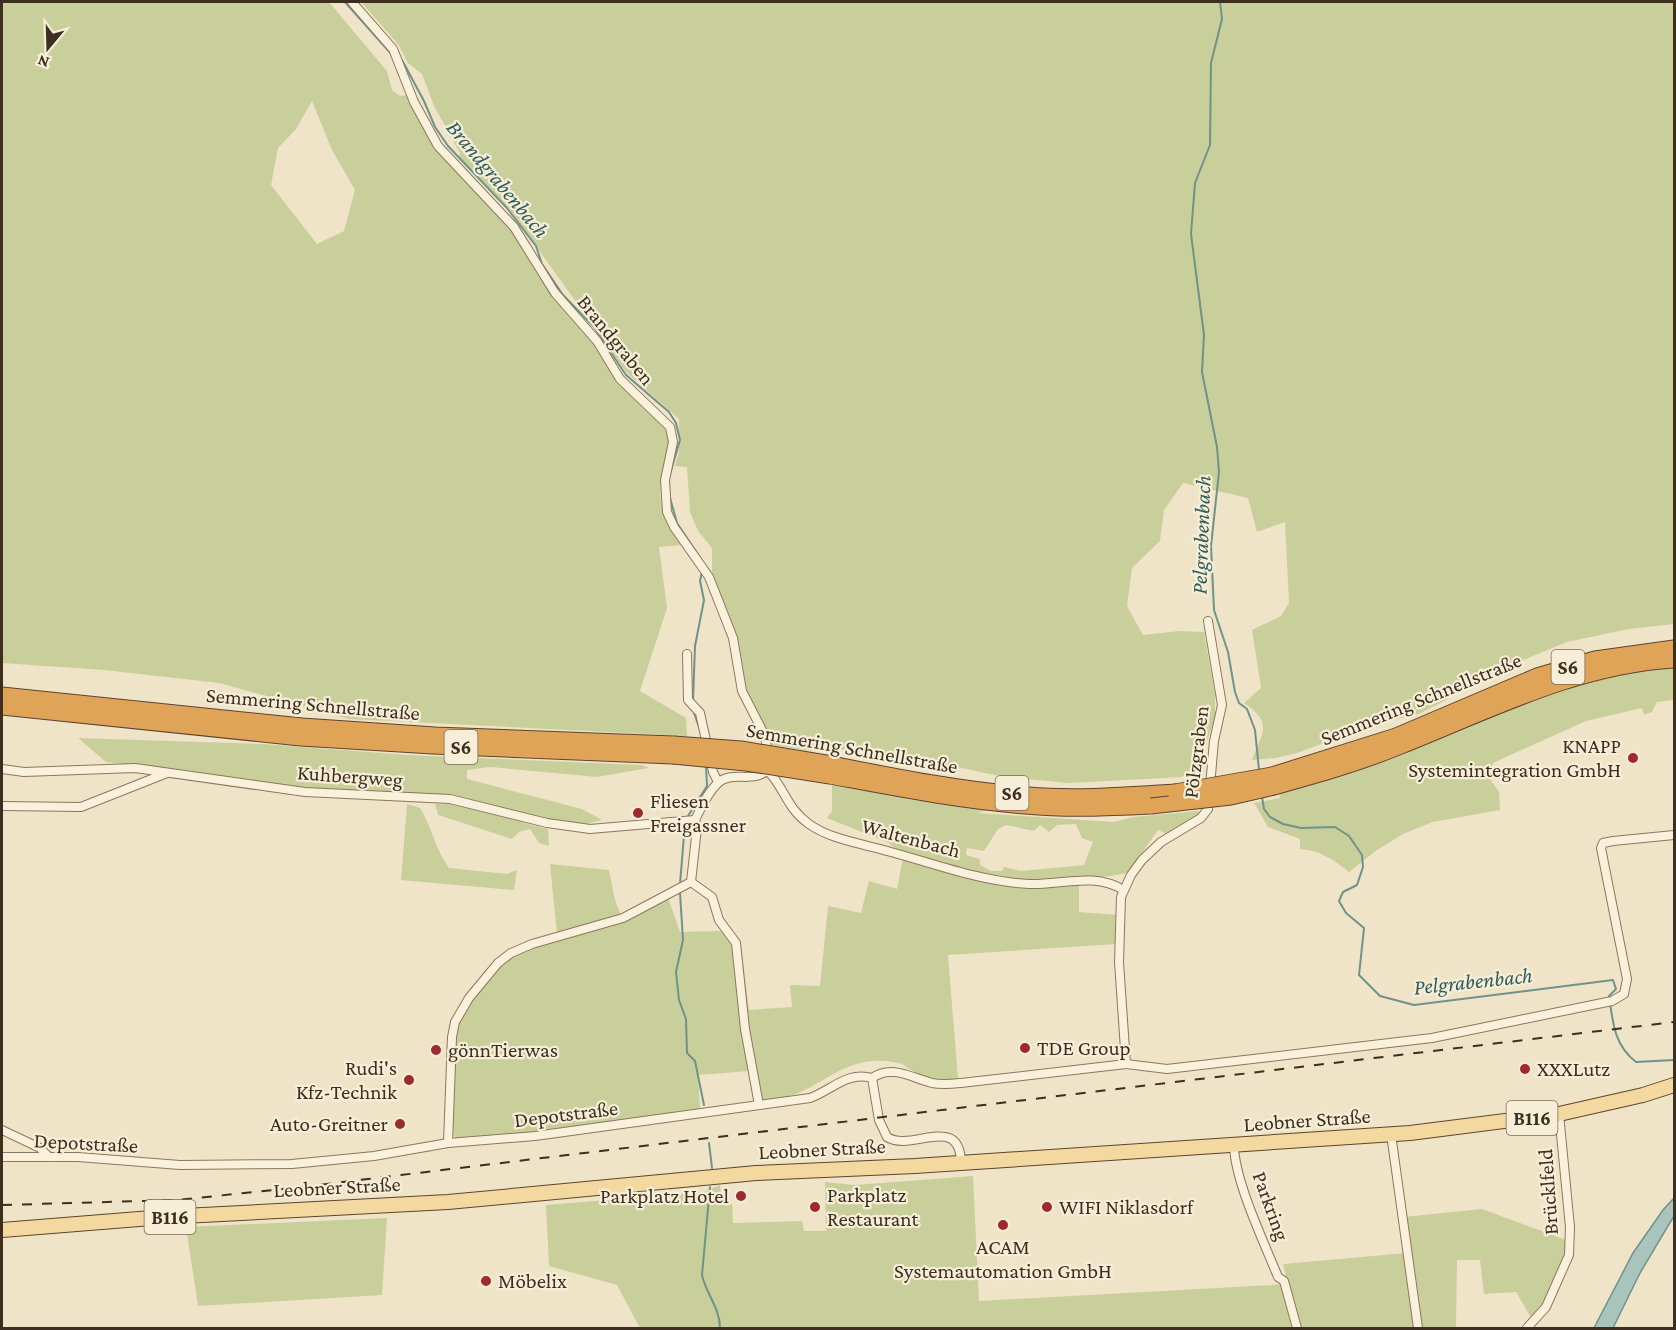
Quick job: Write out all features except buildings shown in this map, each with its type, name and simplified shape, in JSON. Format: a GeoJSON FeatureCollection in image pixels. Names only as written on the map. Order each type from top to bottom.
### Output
{"type":"FeatureCollection","features":[{"type":"Feature","properties":{"kind":"highway","name":"Semmering Schnellstraße"},"geometry":{"type":"LineString","coordinates":[[2,707],[301,738],[433,746],[741,749],[960,799],[1028,807],[1151,806],[1231,796],[1396,736],[1537,676],[1595,659],[1674,648]]}},
{"type":"Feature","properties":{"kind":"highway","name":"Semmering Schnellstraße"},"geometry":{"type":"LineString","coordinates":[[831,770],[1028,795],[1090,797],[1175,792],[1273,781],[1344,768],[1542,687],[1599,670],[1674,660]]}},
{"type":"Feature","properties":{"kind":"highway","name":"Semmering Schnellstraße"},"geometry":{"type":"LineString","coordinates":[[2,695],[302,726],[673,750]]}},
{"type":"Feature","properties":{"kind":"main road","name":"Leobner Straße"},"geometry":{"type":"LineString","coordinates":[[2,1230],[164,1217],[448,1202],[756,1173],[961,1163],[1391,1134],[1559,1114],[1642,1095],[1674,1085]]}},
{"type":"Feature","properties":{"kind":"street","name":"Brandgraben"},"geometry":{"type":"LineString","coordinates":[[352,2],[389,42],[414,102],[438,146],[514,226],[555,293],[597,340],[620,379],[670,427],[673,442],[665,480],[667,512],[674,527],[709,577],[726,619],[737,653],[742,691],[768,743],[767,770]]}},
{"type":"Feature","properties":{"kind":"street","name":"Pölzgraben"},"geometry":{"type":"LineString","coordinates":[[1126,1065],[1119,963],[1123,890],[1137,866],[1154,848],[1192,825],[1208,808],[1214,741],[1222,705],[1208,621]]}},
{"type":"Feature","properties":{"kind":"street"},"geometry":{"type":"LineString","coordinates":[[687,654],[688,700],[700,713],[713,772],[718,782]]}},
{"type":"Feature","properties":{"kind":"street","name":"Kuhbergweg"},"geometry":{"type":"LineString","coordinates":[[2,769],[24,772],[135,768],[305,792],[450,799],[547,823],[590,829],[695,820]]}},
{"type":"Feature","properties":{"kind":"street"},"geometry":{"type":"LineString","coordinates":[[691,882],[697,828],[695,820],[718,782],[730,778],[759,776],[767,770]]}},
{"type":"Feature","properties":{"kind":"street","name":"Waltenbach"},"geometry":{"type":"LineString","coordinates":[[767,770],[784,798],[801,818],[830,834],[1008,882],[1053,884],[1099,880],[1112,883],[1123,890]]}},
{"type":"Feature","properties":{"kind":"street"},"geometry":{"type":"LineString","coordinates":[[2,806],[81,807],[167,772]]}},
{"type":"Feature","properties":{"kind":"street","name":"Depotstraße"},"geometry":{"type":"LineString","coordinates":[[2,1157],[50,1157],[180,1166],[292,1164],[374,1156],[448,1143],[535,1136],[810,1098],[848,1077],[862,1075],[872,1078],[879,1073],[897,1072],[940,1084],[961,1083],[1126,1065],[1167,1069],[1432,1038],[1610,1001],[1624,994],[1627,979],[1601,861],[1603,843],[1674,835]]}},
{"type":"Feature","properties":{"kind":"street"},"geometry":{"type":"LineString","coordinates":[[691,882],[712,897],[719,920],[736,943],[746,1029],[759,1105]]}},
{"type":"Feature","properties":{"kind":"street"},"geometry":{"type":"LineString","coordinates":[[448,1143],[450,1054],[455,1022],[469,998],[498,963],[521,948],[622,918],[691,882]]}},
{"type":"Feature","properties":{"kind":"street"},"geometry":{"type":"LineString","coordinates":[[872,1078],[876,1086],[879,1120],[887,1137],[904,1143],[940,1135],[948,1137],[961,1153],[961,1163]]}},
{"type":"Feature","properties":{"kind":"street","name":"Brücklfeld"},"geometry":{"type":"LineString","coordinates":[[1527,1329],[1546,1307],[1569,1255],[1570,1227],[1559,1114]]}},
{"type":"Feature","properties":{"kind":"street"},"geometry":{"type":"LineString","coordinates":[[2,1130],[40,1148],[50,1157]]}},
{"type":"Feature","properties":{"kind":"street"},"geometry":{"type":"LineString","coordinates":[[1391,1134],[1418,1329]]}},
{"type":"Feature","properties":{"kind":"street","name":"Parkring"},"geometry":{"type":"LineString","coordinates":[[1234,1146],[1250,1204],[1278,1276],[1284,1281],[1297,1329]]}},
{"type":"Feature","properties":{"kind":"green space"},"geometry":{"type":"Polygon","coordinates":[[[2,2],[329,2],[387,71],[392,90],[400,96],[408,95],[442,157],[506,221],[566,312],[577,321],[605,358],[660,419],[669,443],[661,480],[662,508],[666,519],[683,545],[659,547],[667,608],[640,691],[686,718],[687,736],[349,719],[219,683],[104,670],[2,663],[2,2]],[[312,101],[296,129],[278,148],[271,185],[317,244],[344,231],[355,190],[332,150],[312,101]]]}},
{"type":"Feature","properties":{"kind":"green space"},"geometry":{"type":"Polygon","coordinates":[[[361,2],[1674,2],[1674,624],[1629,629],[1567,642],[1450,690],[1448,699],[1419,714],[1374,724],[1297,753],[1252,760],[1263,728],[1259,716],[1244,703],[1261,688],[1252,630],[1281,616],[1289,603],[1285,522],[1257,532],[1248,498],[1183,483],[1164,510],[1160,541],[1132,568],[1127,606],[1143,635],[1179,631],[1204,632],[1215,695],[1215,718],[1199,764],[1182,777],[1069,783],[1004,777],[924,760],[813,746],[812,751],[772,745],[749,703],[712,578],[712,548],[698,531],[690,512],[687,467],[675,466],[679,451],[679,419],[627,373],[508,207],[459,159],[460,153],[434,106],[422,74],[408,63],[398,44],[361,2]]]}},
{"type":"Feature","properties":{"kind":"green space"},"geometry":{"type":"Polygon","coordinates":[[[1674,667],[1674,700],[1657,702],[1652,712],[1644,715],[1642,708],[1586,721],[1493,763],[1490,779],[1499,792],[1500,810],[1433,822],[1403,834],[1377,850],[1349,872],[1326,856],[1300,849],[1300,839],[1268,827],[1254,803],[1280,798],[1279,793],[1330,779],[1522,704],[1571,688],[1621,675],[1674,667]]]}},
{"type":"Feature","properties":{"kind":"green space"},"geometry":{"type":"Polygon","coordinates":[[[78,738],[264,744],[408,755],[642,765],[649,768],[597,777],[490,767],[467,770],[467,779],[582,809],[602,820],[583,825],[548,820],[459,796],[305,789],[106,762],[78,738]]]}},
{"type":"Feature","properties":{"kind":"green space"},"geometry":{"type":"Polygon","coordinates":[[[832,785],[988,810],[978,813],[1114,822],[1133,817],[1198,811],[1200,815],[1167,834],[1158,830],[1128,873],[1024,881],[982,874],[900,853],[889,843],[827,818],[832,811],[832,785]],[[1076,824],[1057,825],[1049,832],[1040,825],[1034,831],[1006,825],[998,829],[984,851],[967,848],[966,855],[980,859],[980,865],[991,871],[1002,871],[1004,867],[1021,871],[1084,865],[1093,842],[1082,838],[1076,824]]]}},
{"type":"Feature","properties":{"kind":"green space"},"geometry":{"type":"Polygon","coordinates":[[[407,804],[420,808],[449,868],[507,874],[517,870],[514,890],[401,880],[407,804]]]}},
{"type":"Feature","properties":{"kind":"green space"},"geometry":{"type":"Polygon","coordinates":[[[435,804],[453,804],[548,829],[549,846],[539,843],[530,829],[519,832],[512,839],[438,815],[435,804]]]}},
{"type":"Feature","properties":{"kind":"green space"},"geometry":{"type":"Polygon","coordinates":[[[903,857],[979,878],[1079,884],[1079,912],[1118,915],[1116,944],[948,955],[958,1079],[928,1077],[902,1064],[880,1061],[861,1062],[800,1092],[783,1098],[763,1100],[749,1035],[739,946],[741,944],[749,1010],[792,1007],[790,985],[820,986],[828,906],[861,913],[869,881],[897,889],[903,857]]]}},
{"type":"Feature","properties":{"kind":"green space"},"geometry":{"type":"Polygon","coordinates":[[[550,864],[609,870],[615,900],[621,915],[557,934],[550,864]]]}},
{"type":"Feature","properties":{"kind":"green space"},"geometry":{"type":"Polygon","coordinates":[[[668,898],[680,932],[721,931],[733,943],[749,1071],[698,1075],[700,1109],[501,1136],[456,1138],[450,1130],[452,1048],[463,1013],[484,982],[522,951],[668,898]]]}},
{"type":"Feature","properties":{"kind":"green space"},"geometry":{"type":"Polygon","coordinates":[[[973,1176],[979,1301],[1288,1284],[1283,1264],[1407,1253],[1404,1217],[1482,1209],[1569,1241],[1542,1310],[1533,1321],[1516,1292],[1484,1294],[1480,1260],[1457,1260],[1456,1328],[640,1328],[617,1285],[549,1266],[546,1205],[704,1192],[720,1185],[722,1204],[732,1204],[733,1223],[802,1221],[804,1231],[826,1231],[825,1182],[855,1185],[973,1176]]]}},
{"type":"Feature","properties":{"kind":"green space"},"geometry":{"type":"Polygon","coordinates":[[[387,1218],[382,1295],[198,1306],[186,1227],[387,1218]]]}},
{"type":"Feature","properties":{"kind":"water"},"geometry":{"type":"Polygon","coordinates":[[[1674,1198],[1674,1216],[1640,1273],[1613,1328],[1594,1328],[1633,1253],[1674,1198]]]}},
{"type":"Feature","properties":{"kind":"waterway","name":"Brandgrabenbach"},"geometry":{"type":"LineString","coordinates":[[345,2],[394,57]]}},
{"type":"Feature","properties":{"kind":"waterway","name":"Pelgrabenbach"},"geometry":{"type":"LineString","coordinates":[[1220,2],[1222,19],[1211,63],[1210,145],[1195,183],[1191,234],[1204,335],[1202,372],[1217,447],[1219,472],[1211,546],[1214,610],[1228,652],[1235,692],[1239,703],[1247,709],[1255,730],[1259,770]]}},
{"type":"Feature","properties":{"kind":"waterway","name":"Brandgrabenbach"},"geometry":{"type":"LineString","coordinates":[[402,60],[435,127],[448,146],[507,208],[536,246],[542,264],[563,295],[594,327],[626,375],[669,412],[676,423],[680,440],[670,474]]}},
{"type":"Feature","properties":{"kind":"waterway","name":"Brandgrabenbach"},"geometry":{"type":"LineString","coordinates":[[670,498],[677,523],[699,556]]}},
{"type":"Feature","properties":{"kind":"waterway","name":"Brandgrabenbach"},"geometry":{"type":"LineString","coordinates":[[693,701],[695,646],[704,600],[700,581],[702,571]]}},
{"type":"Feature","properties":{"kind":"waterway","name":"Brandgrabenbach"},"geometry":{"type":"LineString","coordinates":[[693,710],[700,730]]}},
{"type":"Feature","properties":{"kind":"waterway","name":"Brandgrabenbach"},"geometry":{"type":"LineString","coordinates":[[688,816],[707,786],[706,765]]}},
{"type":"Feature","properties":{"kind":"waterway","name":"Pelgrabenbach"},"geometry":{"type":"LineString","coordinates":[[1262,797],[1264,809],[1270,817],[1283,824],[1301,828],[1335,827],[1349,836],[1362,855],[1363,867],[1357,885],[1343,892],[1339,901],[1346,913],[1364,928],[1359,975],[1380,996],[1414,1005],[1613,980],[1616,989],[1609,996],[1610,1006],[1616,1033],[1623,1048],[1636,1062],[1674,1060]]}},
{"type":"Feature","properties":{"kind":"waterway","name":"Brandgrabenbach"},"geometry":{"type":"LineString","coordinates":[[680,884],[685,823]]}},
{"type":"Feature","properties":{"kind":"waterway","name":"Brandgrabenbach"},"geometry":{"type":"LineString","coordinates":[[680,893],[683,940],[676,972],[679,1000],[686,1019],[687,1053],[695,1061],[704,1105]]}},
{"type":"Feature","properties":{"kind":"waterway","name":"Brandgrabenbach"},"geometry":{"type":"LineString","coordinates":[[709,1143],[712,1168]]}},
{"type":"Feature","properties":{"kind":"waterway","name":"Brandgrabenbach"},"geometry":{"type":"LineString","coordinates":[[710,1187],[702,1275],[718,1314],[720,1328]]}},
{"type":"Feature","properties":{"kind":"railway"},"geometry":{"type":"LineString","coordinates":[[2,1205],[177,1200],[293,1188],[1674,1022]]}},
{"type":"Feature","properties":{"kind":"place","name":"KNAPP Systemintegration GmbH"},"geometry":{"type":"Point","coordinates":[1633,758]}},
{"type":"Feature","properties":{"kind":"place","name":"Fliesen Freigassner"},"geometry":{"type":"Point","coordinates":[638,813]}},
{"type":"Feature","properties":{"kind":"place","name":"TDE Group"},"geometry":{"type":"Point","coordinates":[1025,1048]}},
{"type":"Feature","properties":{"kind":"place","name":"gönnTierwas"},"geometry":{"type":"Point","coordinates":[436,1050]}},
{"type":"Feature","properties":{"kind":"place","name":"XXXLutz"},"geometry":{"type":"Point","coordinates":[1525,1069]}},
{"type":"Feature","properties":{"kind":"place","name":"Rudi's Kfz-Technik"},"geometry":{"type":"Point","coordinates":[409,1080]}},
{"type":"Feature","properties":{"kind":"place","name":"Auto-Greitner"},"geometry":{"type":"Point","coordinates":[400,1124]}},
{"type":"Feature","properties":{"kind":"place","name":"Parkplatz Hotel"},"geometry":{"type":"Point","coordinates":[741,1196]}},
{"type":"Feature","properties":{"kind":"place","name":"Parkplatz Restaurant"},"geometry":{"type":"Point","coordinates":[815,1207]}},
{"type":"Feature","properties":{"kind":"place","name":"WIFI Niklasdorf"},"geometry":{"type":"Point","coordinates":[1047,1207]}},
{"type":"Feature","properties":{"kind":"place","name":"ACAM Systemautomation GmbH"},"geometry":{"type":"Point","coordinates":[1003,1225]}},
{"type":"Feature","properties":{"kind":"place","name":"Möbelix"},"geometry":{"type":"Point","coordinates":[486,1281]}}]}
